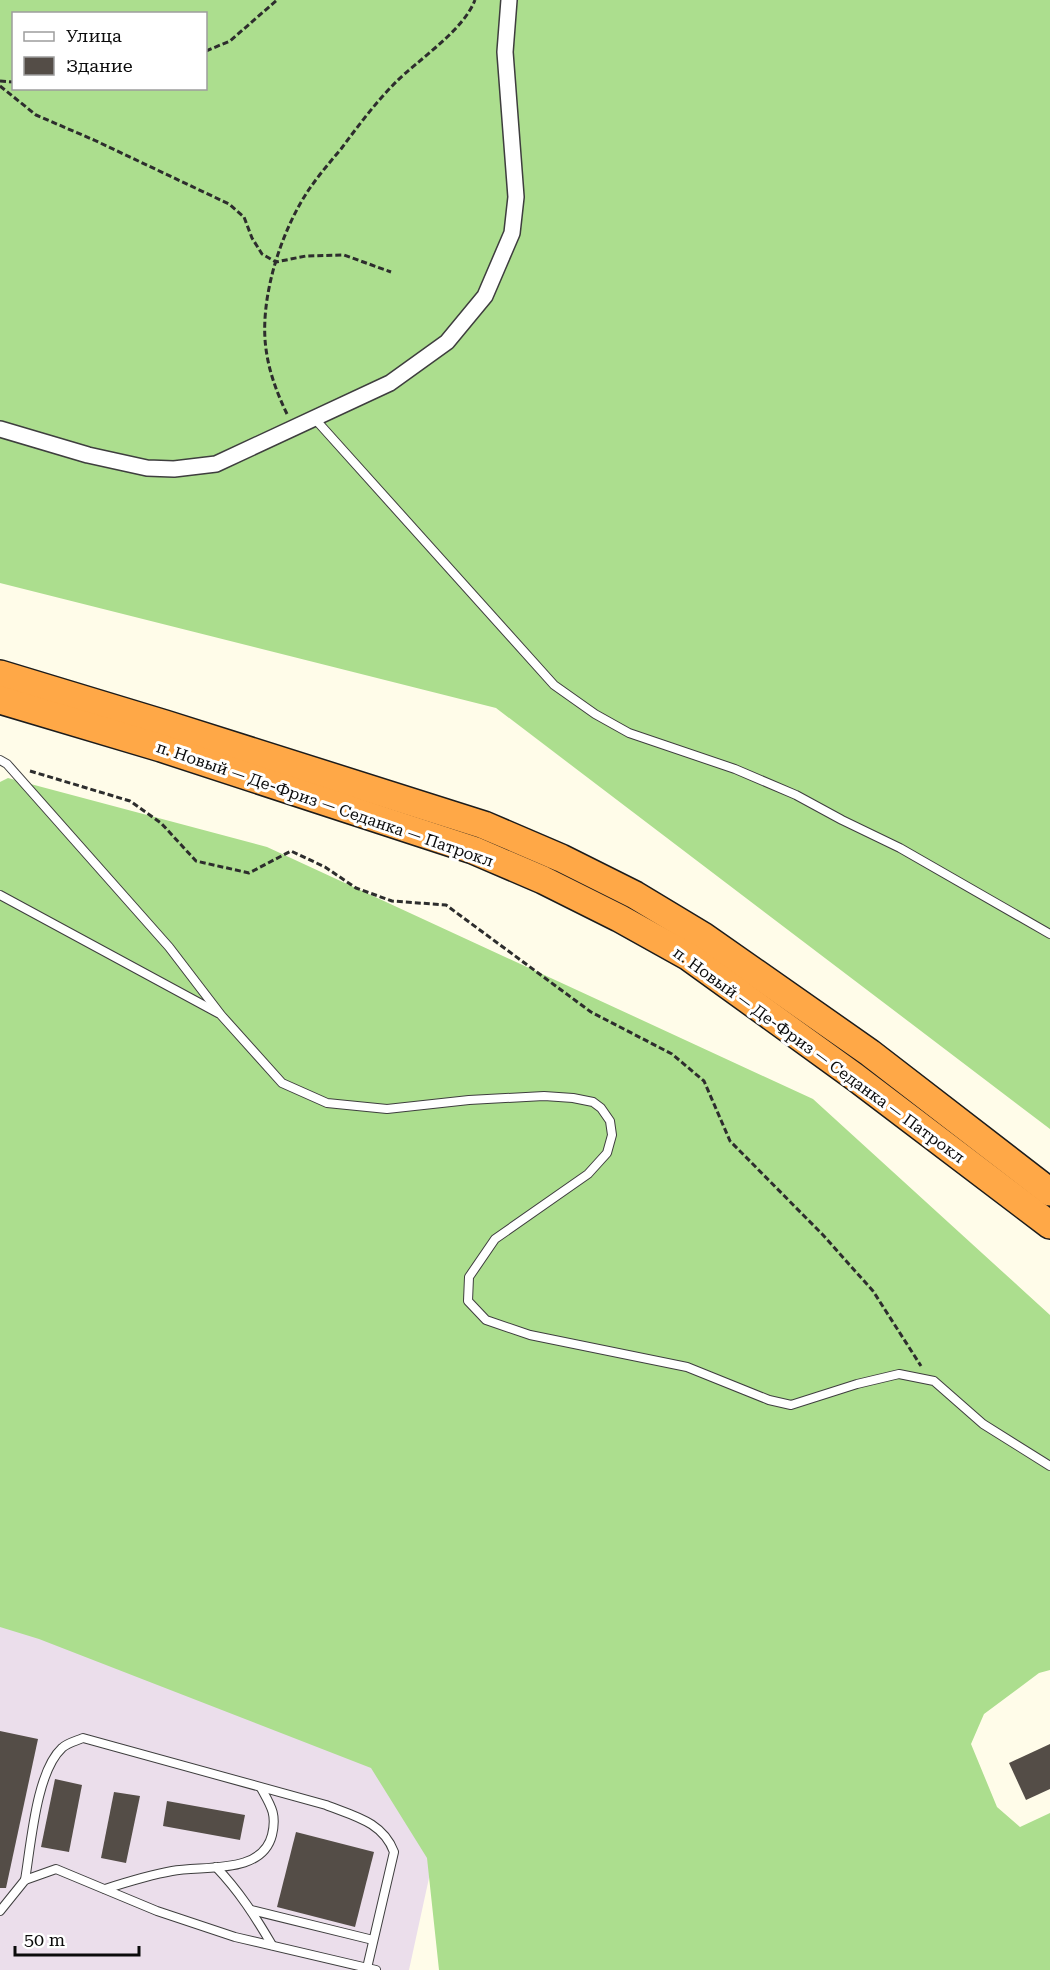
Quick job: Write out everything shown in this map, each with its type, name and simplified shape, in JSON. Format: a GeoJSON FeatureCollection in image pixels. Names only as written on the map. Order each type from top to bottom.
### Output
{"type":"FeatureCollection","features":[{"type":"Feature","properties":{"kind":"highway","name":"п. Новый — Де-Фриз — Седанка — Патрокл"},"geometry":{"type":"LineString","coordinates":[[0,674],[165,723],[484,825],[561,858],[635,895],[703,936],[870,1053],[1050,1192]]}},
{"type":"Feature","properties":{"kind":"highway","name":"п. Новый — Де-Фриз — Седанка — Патрокл"},"geometry":{"type":"LineString","coordinates":[[0,700],[161,748],[473,850],[543,880],[610,913],[689,957],[855,1077],[1050,1225]]}},
{"type":"Feature","properties":{"kind":"street"},"geometry":{"type":"LineString","coordinates":[[0,429],[88,455],[147,468],[174,469],[216,464],[390,383],[447,342],[485,296],[512,233],[516,197],[505,52],[509,0]]}},
{"type":"Feature","properties":{"kind":"lane"},"geometry":{"type":"LineString","coordinates":[[315,419],[554,685],[594,714],[629,733],[735,770],[796,795],[900,848],[1050,934]]}},
{"type":"Feature","properties":{"kind":"lane"},"geometry":{"type":"LineString","coordinates":[[3,762],[169,947],[222,1015],[282,1083],[327,1103],[387,1109],[469,1100],[544,1096],[593,1102],[601,1108],[610,1121],[612,1136],[607,1153],[588,1174],[495,1239],[469,1277],[468,1301],[486,1320],[530,1335],[687,1367],[769,1400],[791,1405],[857,1384],[899,1374],[934,1381],[983,1424],[1050,1466]]}},
{"type":"Feature","properties":{"kind":"lane"},"geometry":{"type":"LineString","coordinates":[[0,895],[222,1015]]}},
{"type":"Feature","properties":{"kind":"lane"},"geometry":{"type":"LineString","coordinates":[[0,1911],[25,1880],[42,1784],[50,1762],[64,1746],[83,1738],[326,1805],[379,1828],[390,1840],[394,1852],[367,1968]]}},
{"type":"Feature","properties":{"kind":"lane"},"geometry":{"type":"LineString","coordinates":[[105,1889],[173,1871],[248,1862],[262,1854],[270,1840],[275,1822],[272,1808],[261,1788]]}},
{"type":"Feature","properties":{"kind":"lane"},"geometry":{"type":"LineString","coordinates":[[216,1866],[237,1890],[272,1945]]}},
{"type":"Feature","properties":{"kind":"lane"},"geometry":{"type":"LineString","coordinates":[[25,1880],[56,1869],[157,1911],[224,1933],[376,1970]]}},
{"type":"Feature","properties":{"kind":"lane"},"geometry":{"type":"LineString","coordinates":[[251,1910],[373,1940]]}},
{"type":"Feature","properties":{"kind":"path"},"geometry":{"type":"LineString","coordinates":[[207,51],[230,42],[277,0]]}},
{"type":"Feature","properties":{"kind":"path"},"geometry":{"type":"LineString","coordinates":[[294,429],[273,385],[266,348],[266,306],[276,262],[288,230],[309,190],[353,133],[397,81],[440,44],[472,8],[475,0]]}},
{"type":"Feature","properties":{"kind":"path"},"geometry":{"type":"LineString","coordinates":[[0,86],[36,115],[229,204],[244,217],[252,238],[262,254],[276,262],[306,256],[344,255],[391,272]]}},
{"type":"Feature","properties":{"kind":"path"},"geometry":{"type":"LineString","coordinates":[[3,762],[130,801],[161,823],[196,861],[249,873],[291,851],[325,867],[356,888],[392,901],[446,905],[591,1012],[672,1054],[704,1081],[730,1141],[823,1235],[873,1291],[922,1368],[934,1381]]}},
{"type":"Feature","properties":{"kind":"shaded area"},"geometry":{"type":"Polygon","coordinates":[[[0,1624],[454,1763],[409,1970],[0,1970],[0,1624]]]}},
{"type":"Feature","properties":{"kind":"green space"},"geometry":{"type":"Polygon","coordinates":[[[0,0],[1050,0],[1050,1129],[496,708],[0,583],[0,0]]]}},
{"type":"Feature","properties":{"kind":"green space"},"geometry":{"type":"Polygon","coordinates":[[[8,778],[267,847],[813,1099],[1050,1315],[1050,1670],[1039,1673],[984,1714],[971,1744],[997,1807],[1020,1827],[1050,1813],[1050,1970],[439,1970],[427,1858],[371,1768],[39,1639],[0,1627],[0,782],[8,778]]]}},
{"type":"Feature","properties":{"kind":"building"},"geometry":{"type":"Polygon","coordinates":[[[0,1731],[38,1739],[6,1888],[0,1888],[0,1731]]]}},
{"type":"Feature","properties":{"kind":"building"},"geometry":{"type":"Polygon","coordinates":[[[1050,1744],[1050,1789],[1026,1800],[1009,1763],[1050,1744]]]}},
{"type":"Feature","properties":{"kind":"building"},"geometry":{"type":"Polygon","coordinates":[[[55,1779],[82,1785],[69,1852],[41,1847],[55,1779]]]}},
{"type":"Feature","properties":{"kind":"building"},"geometry":{"type":"Polygon","coordinates":[[[114,1792],[140,1796],[126,1863],[101,1858],[114,1792]]]}},
{"type":"Feature","properties":{"kind":"building"},"geometry":{"type":"Polygon","coordinates":[[[167,1801],[245,1815],[240,1840],[163,1826],[167,1801]]]}},
{"type":"Feature","properties":{"kind":"building"},"geometry":{"type":"Polygon","coordinates":[[[296,1832],[374,1852],[355,1927],[277,1907],[296,1832]]]}}]}
